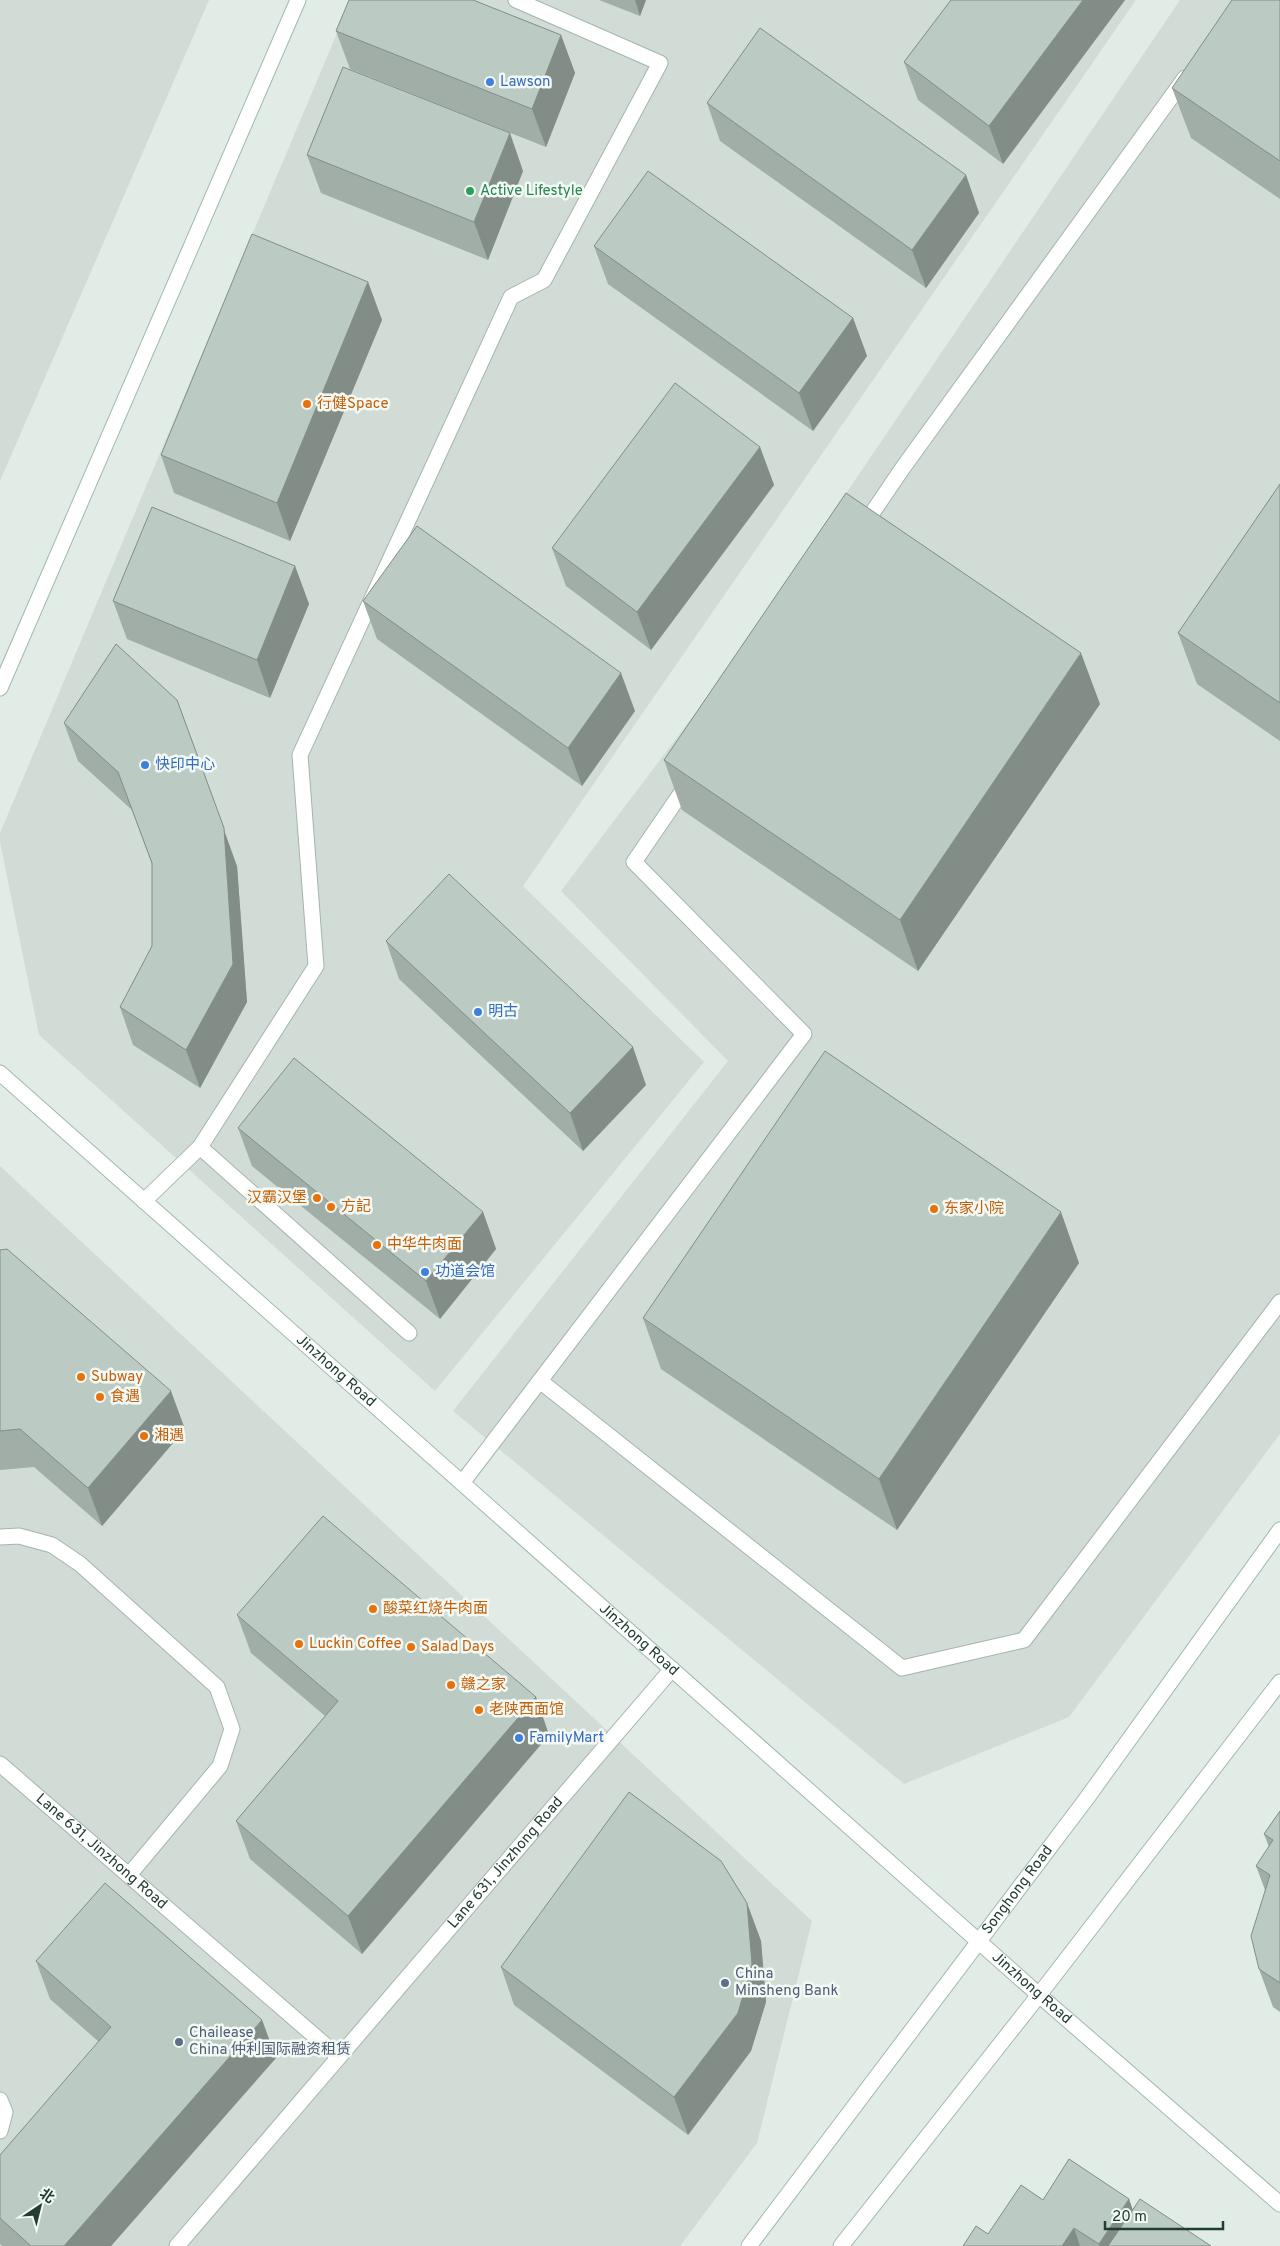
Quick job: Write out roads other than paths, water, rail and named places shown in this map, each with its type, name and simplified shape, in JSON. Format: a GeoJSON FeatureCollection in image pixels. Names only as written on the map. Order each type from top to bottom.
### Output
{"type":"FeatureCollection","features":[{"type":"Feature","properties":{"kind":"street"},"geometry":{"type":"LineString","coordinates":[[0,688],[298,0]]}},
{"type":"Feature","properties":{"kind":"street"},"geometry":{"type":"LineString","coordinates":[[144,1201],[200,1147],[316,966],[300,755],[511,297],[544,280],[660,63],[516,0]]}},
{"type":"Feature","properties":{"kind":"street"},"geometry":{"type":"LineString","coordinates":[[852,543],[908,461],[1195,65]]}},
{"type":"Feature","properties":{"kind":"street"},"geometry":{"type":"LineString","coordinates":[[462,1483],[804,1034],[634,862],[696,772]]}},
{"type":"Feature","properties":{"kind":"street","name":"Jinzhong Road"},"geometry":{"type":"LineString","coordinates":[[0,1073],[1039,1995],[1280,2204]]}},
{"type":"Feature","properties":{"kind":"street"},"geometry":{"type":"LineString","coordinates":[[200,1147],[410,1333]]}},
{"type":"Feature","properties":{"kind":"street"},"geometry":{"type":"LineString","coordinates":[[540,1381],[902,1668],[1024,1640],[1280,1302]]}},
{"type":"Feature","properties":{"kind":"street","name":"Songhong Road"},"geometry":{"type":"LineString","coordinates":[[749,2246],[1087,1798],[1280,1530]]}},
{"type":"Feature","properties":{"kind":"street"},"geometry":{"type":"LineString","coordinates":[[0,1537],[20,1536],[52,1545],[80,1564],[217,1687],[232,1729],[220,1766],[129,1876]]}},
{"type":"Feature","properties":{"kind":"street","name":"Lane 631, Jinzhong Road"},"geometry":{"type":"LineString","coordinates":[[177,2246],[672,1669]]}},
{"type":"Feature","properties":{"kind":"street"},"geometry":{"type":"LineString","coordinates":[[841,2246],[1039,1995],[1280,1682]]}},
{"type":"Feature","properties":{"kind":"street","name":"Lane 631, Jinzhong Road"},"geometry":{"type":"LineString","coordinates":[[0,1764],[339,2057]]}},
{"type":"Feature","properties":{"kind":"street"},"geometry":{"type":"LineString","coordinates":[[0,2100],[5,2112],[0,2131]]}},
{"type":"Feature","properties":{"kind":"place","name":"Lawson"},"geometry":{"type":"Point","coordinates":[490,82]}},
{"type":"Feature","properties":{"kind":"place","name":"Active Lifestyle"},"geometry":{"type":"Point","coordinates":[470,191]}},
{"type":"Feature","properties":{"kind":"place","name":"行健Space"},"geometry":{"type":"Point","coordinates":[307,404]}},
{"type":"Feature","properties":{"kind":"place","name":"快印中心"},"geometry":{"type":"Point","coordinates":[145,765]}},
{"type":"Feature","properties":{"kind":"place","name":"明古"},"geometry":{"type":"Point","coordinates":[478,1012]}},
{"type":"Feature","properties":{"kind":"place","name":"汉霸汉堡"},"geometry":{"type":"Point","coordinates":[317,1198]}},
{"type":"Feature","properties":{"kind":"place","name":"方記"},"geometry":{"type":"Point","coordinates":[331,1207]}},
{"type":"Feature","properties":{"kind":"place","name":"东家小院"},"geometry":{"type":"Point","coordinates":[934,1209]}},
{"type":"Feature","properties":{"kind":"place","name":"中华牛肉面"},"geometry":{"type":"Point","coordinates":[377,1245]}},
{"type":"Feature","properties":{"kind":"place","name":"功道会馆"},"geometry":{"type":"Point","coordinates":[425,1272]}},
{"type":"Feature","properties":{"kind":"place","name":"Subway"},"geometry":{"type":"Point","coordinates":[81,1377]}},
{"type":"Feature","properties":{"kind":"place","name":"食遇"},"geometry":{"type":"Point","coordinates":[100,1397]}},
{"type":"Feature","properties":{"kind":"place","name":"湘遇"},"geometry":{"type":"Point","coordinates":[144,1436]}},
{"type":"Feature","properties":{"kind":"place","name":"酸菜红烧牛肉面"},"geometry":{"type":"Point","coordinates":[373,1609]}},
{"type":"Feature","properties":{"kind":"place","name":"Luckin Coffee"},"geometry":{"type":"Point","coordinates":[299,1644]}},
{"type":"Feature","properties":{"kind":"place","name":"Salad Days"},"geometry":{"type":"Point","coordinates":[411,1647]}},
{"type":"Feature","properties":{"kind":"place","name":"赣之家"},"geometry":{"type":"Point","coordinates":[451,1685]}},
{"type":"Feature","properties":{"kind":"place","name":"老陕西面馆"},"geometry":{"type":"Point","coordinates":[479,1710]}},
{"type":"Feature","properties":{"kind":"place","name":"FamilyMart"},"geometry":{"type":"Point","coordinates":[519,1738]}},
{"type":"Feature","properties":{"kind":"place","name":"China Minsheng Bank"},"geometry":{"type":"Point","coordinates":[725,1983]}},
{"type":"Feature","properties":{"kind":"place","name":"Chailease China 仲利国际融资租赁"},"geometry":{"type":"Point","coordinates":[179,2042]}}]}
